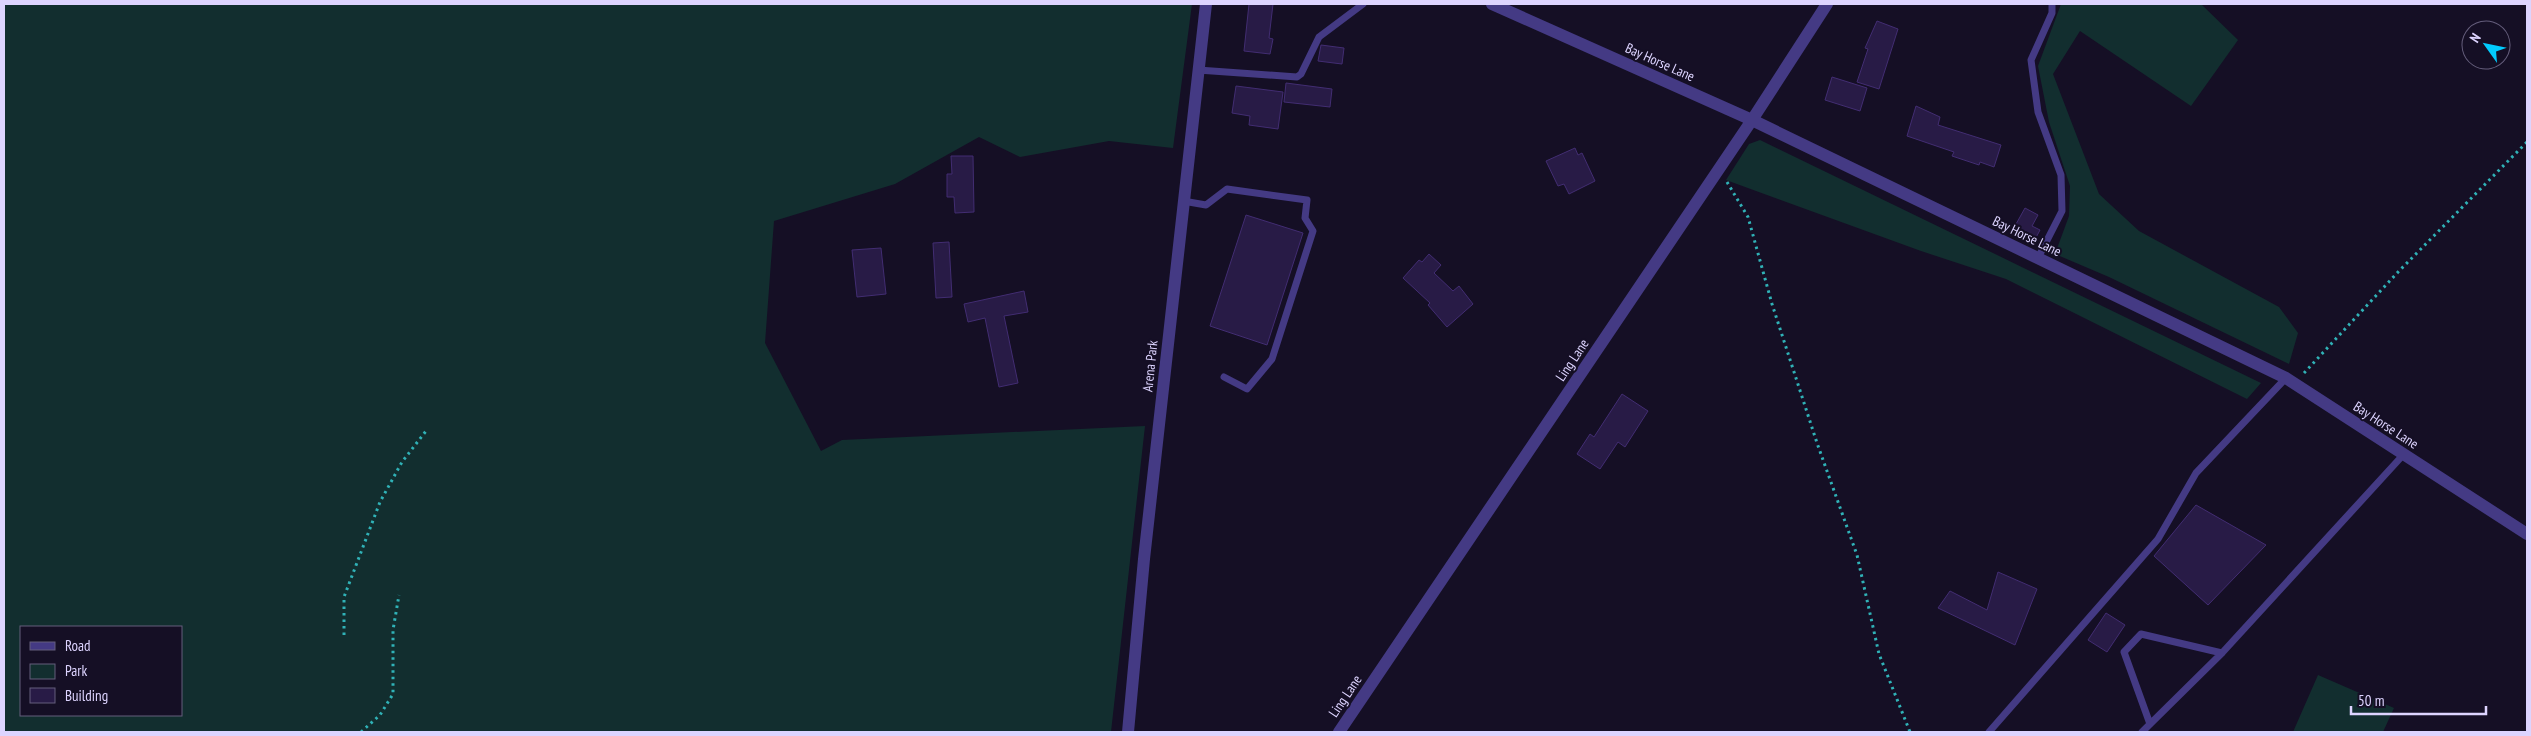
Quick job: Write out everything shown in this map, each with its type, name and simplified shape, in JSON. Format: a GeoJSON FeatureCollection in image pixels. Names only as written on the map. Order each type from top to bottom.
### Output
{"type":"FeatureCollection","features":[{"type":"Feature","properties":{"kind":"street","name":"Arena Park"},"geometry":{"type":"LineString","coordinates":[[1128,732],[1183,202],[1206,4]]}},
{"type":"Feature","properties":{"kind":"street","name":"Bay Horse Lane"},"geometry":{"type":"LineString","coordinates":[[1492,4],[1752,120],[2290,380],[2527,534]]}},
{"type":"Feature","properties":{"kind":"street","name":"Ling Lane"},"geometry":{"type":"LineString","coordinates":[[1339,732],[1752,120],[1827,4]]}},
{"type":"Feature","properties":{"kind":"lane"},"geometry":{"type":"LineString","coordinates":[[1198,70],[1297,77],[1301,74],[1319,37],[1363,4]]}},
{"type":"Feature","properties":{"kind":"lane"},"geometry":{"type":"LineString","coordinates":[[2038,258],[2062,210],[2061,175],[2038,112],[2030,60],[2052,13],[2052,4]]}},
{"type":"Feature","properties":{"kind":"lane"},"geometry":{"type":"LineString","coordinates":[[1183,202],[1206,206],[1227,190],[1307,200],[1305,218],[1313,231],[1272,359],[1247,389],[1224,377]]}},
{"type":"Feature","properties":{"kind":"lane"},"geometry":{"type":"LineString","coordinates":[[1989,732],[2158,539],[2196,473],[2290,380]]}},
{"type":"Feature","properties":{"kind":"lane"},"geometry":{"type":"LineString","coordinates":[[2142,732],[2222,653],[2404,454]]}},
{"type":"Feature","properties":{"kind":"lane"},"geometry":{"type":"LineString","coordinates":[[2150,724],[2124,652],[2141,634],[2222,653]]}},
{"type":"Feature","properties":{"kind":"path"},"geometry":{"type":"LineString","coordinates":[[2290,380],[2527,142]]}},
{"type":"Feature","properties":{"kind":"path"},"geometry":{"type":"LineString","coordinates":[[1719,168],[1748,217],[1772,304],[1817,443],[1857,555],[1879,654],[1910,732]]}},
{"type":"Feature","properties":{"kind":"path"},"geometry":{"type":"LineString","coordinates":[[344,635],[344,597],[380,502],[402,462],[426,431]]}},
{"type":"Feature","properties":{"kind":"path"},"geometry":{"type":"LineString","coordinates":[[361,732],[380,715],[393,694],[393,630],[399,595]]}},
{"type":"Feature","properties":{"kind":"green space"},"geometry":{"type":"Polygon","coordinates":[[[4,4],[1192,4],[1173,148],[1109,141],[1020,157],[979,137],[895,184],[774,221],[765,343],[821,451],[842,440],[1145,426],[1111,732],[4,732],[4,4]]]}},
{"type":"Feature","properties":{"kind":"green space"},"geometry":{"type":"Polygon","coordinates":[[[2061,4],[2201,4],[2238,40],[2191,106],[2080,31],[2053,74],[2099,194],[2139,231],[2279,307],[2298,333],[2289,364],[2109,277],[2055,254],[2069,216],[2070,186],[2049,122],[2038,66],[2061,4]]]}},
{"type":"Feature","properties":{"kind":"green space"},"geometry":{"type":"Polygon","coordinates":[[[1760,140],[2261,383],[2247,399],[2006,279],[1921,251],[1726,180],[1749,144],[1760,140]]]}},
{"type":"Feature","properties":{"kind":"green space"},"geometry":{"type":"Polygon","coordinates":[[[2318,675],[2394,708],[2383,732],[2293,732],[2318,675]]]}},
{"type":"Feature","properties":{"kind":"building"},"geometry":{"type":"Polygon","coordinates":[[[1249,4],[1273,4],[1269,38],[1273,39],[1270,54],[1244,51],[1249,4]]]}},
{"type":"Feature","properties":{"kind":"building"},"geometry":{"type":"Polygon","coordinates":[[[1877,21],[1898,29],[1879,89],[1857,82],[1868,49],[1865,48],[1877,21]]]}},
{"type":"Feature","properties":{"kind":"building"},"geometry":{"type":"Polygon","coordinates":[[[1321,45],[1344,48],[1342,64],[1318,61],[1321,45]]]}},
{"type":"Feature","properties":{"kind":"building"},"geometry":{"type":"Polygon","coordinates":[[[1832,77],[1867,88],[1860,111],[1825,100],[1832,77]]]}},
{"type":"Feature","properties":{"kind":"building"},"geometry":{"type":"Polygon","coordinates":[[[1286,83],[1332,89],[1330,107],[1284,102],[1286,83]]]}},
{"type":"Feature","properties":{"kind":"building"},"geometry":{"type":"Polygon","coordinates":[[[1236,86],[1283,92],[1278,129],[1249,125],[1250,116],[1232,113],[1236,86]]]}},
{"type":"Feature","properties":{"kind":"building"},"geometry":{"type":"Polygon","coordinates":[[[1916,106],[1940,117],[1938,125],[2001,145],[1994,167],[1980,162],[1979,165],[1952,156],[1954,152],[1907,136],[1916,106]]]}},
{"type":"Feature","properties":{"kind":"building"},"geometry":{"type":"Polygon","coordinates":[[[1575,148],[1578,155],[1582,153],[1595,181],[1569,194],[1564,184],[1558,186],[1546,161],[1575,148]]]}},
{"type":"Feature","properties":{"kind":"building"},"geometry":{"type":"Polygon","coordinates":[[[951,156],[973,156],[974,212],[955,213],[954,197],[947,197],[947,174],[952,174],[951,156]]]}},
{"type":"Feature","properties":{"kind":"building"},"geometry":{"type":"Polygon","coordinates":[[[2025,208],[2038,215],[2032,226],[2040,230],[2032,245],[2011,233],[2025,208]]]}},
{"type":"Feature","properties":{"kind":"building"},"geometry":{"type":"Polygon","coordinates":[[[1246,215],[1303,233],[1267,345],[1210,326],[1246,215]]]}},
{"type":"Feature","properties":{"kind":"building"},"geometry":{"type":"Polygon","coordinates":[[[949,242],[952,297],[936,298],[933,243],[949,242]]]}},
{"type":"Feature","properties":{"kind":"building"},"geometry":{"type":"Polygon","coordinates":[[[881,248],[886,294],[857,297],[852,250],[881,248]]]}},
{"type":"Feature","properties":{"kind":"building"},"geometry":{"type":"Polygon","coordinates":[[[1429,254],[1441,265],[1434,273],[1453,291],[1459,286],[1473,304],[1447,327],[1428,305],[1430,303],[1403,278],[1419,260],[1422,262],[1429,254]]]}},
{"type":"Feature","properties":{"kind":"building"},"geometry":{"type":"Polygon","coordinates":[[[1024,291],[1028,312],[1004,316],[1018,383],[999,387],[985,318],[968,322],[964,304],[1024,291]]]}},
{"type":"Feature","properties":{"kind":"building"},"geometry":{"type":"Polygon","coordinates":[[[1622,394],[1648,411],[1625,447],[1618,442],[1600,469],[1577,454],[1590,434],[1594,437],[1622,394]]]}},
{"type":"Feature","properties":{"kind":"building"},"geometry":{"type":"Polygon","coordinates":[[[2196,505],[2266,545],[2208,605],[2154,556],[2196,505]]]}},
{"type":"Feature","properties":{"kind":"building"},"geometry":{"type":"Polygon","coordinates":[[[1998,572],[2037,589],[2015,645],[1938,608],[1950,591],[1987,610],[1998,572]]]}},
{"type":"Feature","properties":{"kind":"building"},"geometry":{"type":"Polygon","coordinates":[[[2106,613],[2125,625],[2107,652],[2088,640],[2106,613]]]}}]}
